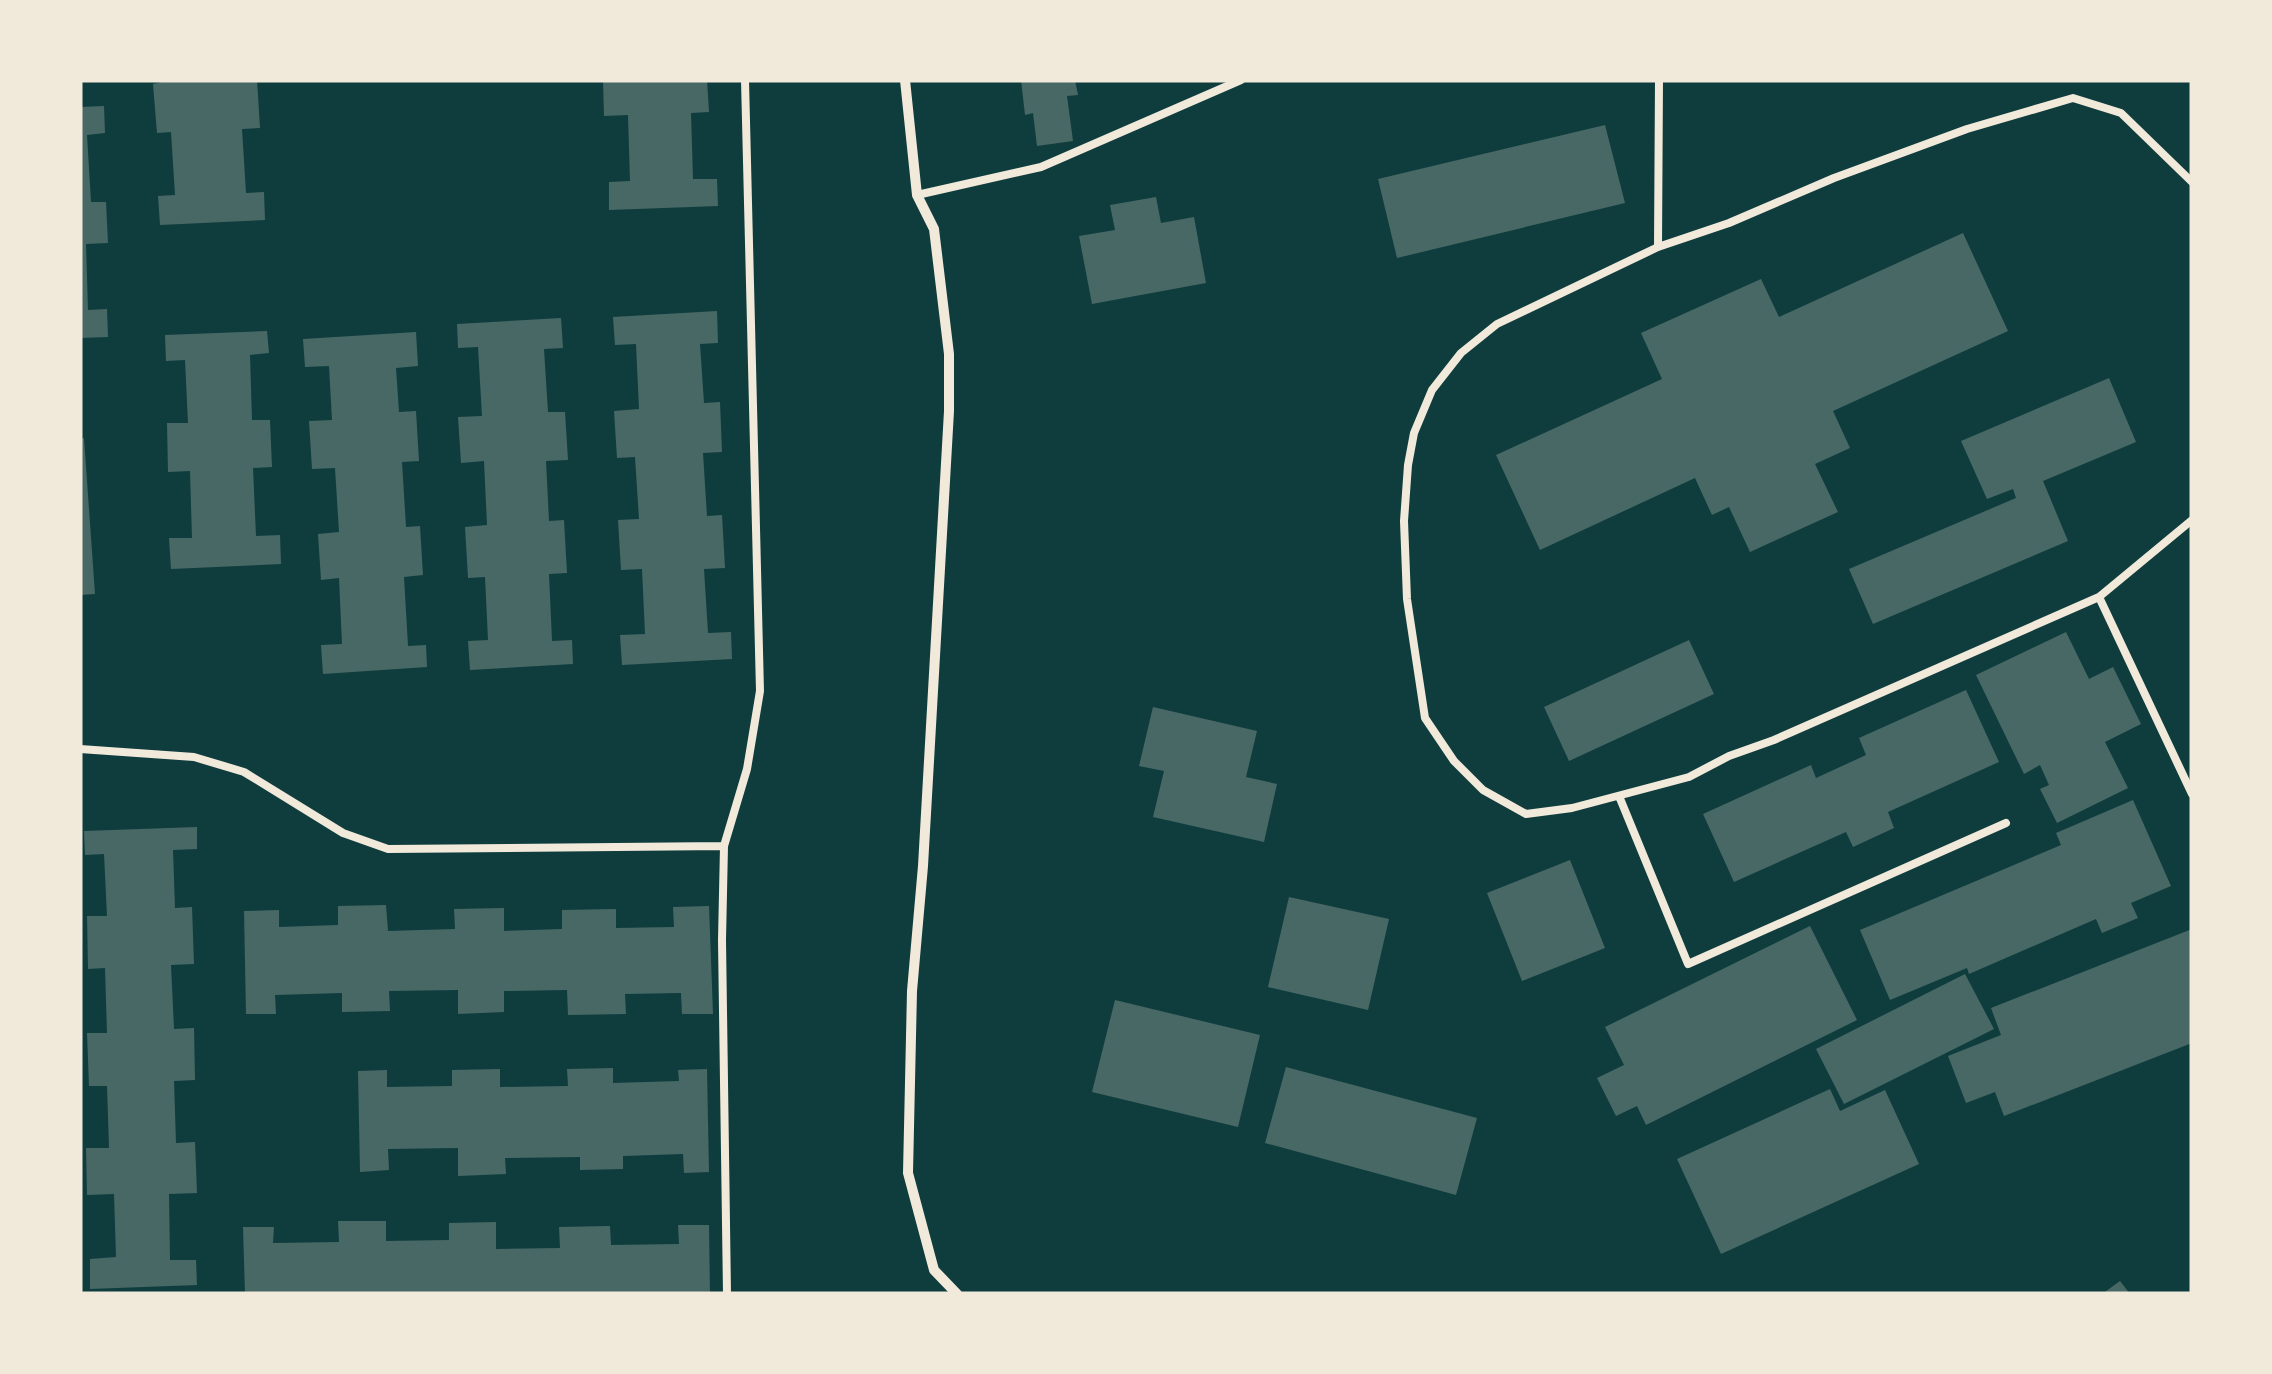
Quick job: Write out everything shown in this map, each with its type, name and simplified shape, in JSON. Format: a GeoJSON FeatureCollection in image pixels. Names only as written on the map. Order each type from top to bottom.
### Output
{"type":"FeatureCollection","features":[{"type":"Feature","properties":{"kind":"street"},"geometry":{"type":"LineString","coordinates":[[905,80],[917,195],[934,229],[949,354],[923,866],[912,991],[908,1174],[934,1270],[957,1294]]}},
{"type":"Feature","properties":{"kind":"lane"},"geometry":{"type":"LineString","coordinates":[[727,1294],[724,846],[747,768],[760,691],[745,80]]}},
{"type":"Feature","properties":{"kind":"lane"},"geometry":{"type":"LineString","coordinates":[[917,195],[1040,167],[1222,82],[1241,80]]}},
{"type":"Feature","properties":{"kind":"lane"},"geometry":{"type":"LineString","coordinates":[[1658,247],[1659,80]]}},
{"type":"Feature","properties":{"kind":"lane"},"geometry":{"type":"LineString","coordinates":[[2192,182],[2121,113],[2073,98],[1950,135],[1729,223],[1658,247],[1497,324],[1461,354],[1432,390],[1414,433],[1408,465],[1404,521],[1407,599],[1425,718],[1484,790],[1526,814],[1619,796],[1690,777],[1729,756],[2099,598],[2192,520]]}},
{"type":"Feature","properties":{"kind":"lane"},"geometry":{"type":"LineString","coordinates":[[2099,598],[2192,794]]}},
{"type":"Feature","properties":{"kind":"lane"},"geometry":{"type":"LineString","coordinates":[[80,749],[194,758],[244,772],[342,833],[388,849],[724,846]]}},
{"type":"Feature","properties":{"kind":"lane"},"geometry":{"type":"LineString","coordinates":[[1619,796],[1688,964],[2006,823]]}},
{"type":"Feature","properties":{"kind":"building"},"geometry":{"type":"Polygon","coordinates":[[[171,80],[257,80],[260,128],[242,129],[246,193],[264,192],[265,220],[160,225],[158,196],[175,195],[171,132],[157,133],[153,84],[171,80]]]}},
{"type":"Feature","properties":{"kind":"building"},"geometry":{"type":"Polygon","coordinates":[[[603,80],[707,80],[709,112],[691,113],[693,179],[717,179],[718,206],[609,210],[609,182],[630,181],[628,115],[604,116],[603,80]]]}},
{"type":"Feature","properties":{"kind":"building"},"geometry":{"type":"Polygon","coordinates":[[[1021,80],[1075,80],[1078,95],[1067,96],[1073,141],[1037,146],[1033,113],[1025,115],[1021,80]]]}},
{"type":"Feature","properties":{"kind":"building"},"geometry":{"type":"Polygon","coordinates":[[[104,106],[105,133],[87,135],[91,202],[106,202],[108,243],[86,244],[88,310],[107,309],[108,337],[80,338],[80,107],[104,106]]]}},
{"type":"Feature","properties":{"kind":"building"},"geometry":{"type":"Polygon","coordinates":[[[1605,125],[1625,203],[1397,258],[1378,179],[1605,125]]]}},
{"type":"Feature","properties":{"kind":"building"},"geometry":{"type":"Polygon","coordinates":[[[1156,197],[1161,223],[1194,217],[1206,283],[1092,304],[1079,236],[1115,230],[1110,205],[1156,197]]]}},
{"type":"Feature","properties":{"kind":"building"},"geometry":{"type":"Polygon","coordinates":[[[1963,233],[2008,331],[1833,411],[1850,448],[1815,464],[1838,512],[1750,552],[1729,507],[1712,515],[1695,478],[1540,550],[1496,455],[1662,379],[1641,333],[1761,279],[1779,317],[1963,233]]]}},
{"type":"Feature","properties":{"kind":"building"},"geometry":{"type":"Polygon","coordinates":[[[717,311],[718,343],[700,344],[704,403],[720,402],[722,452],[703,453],[707,516],[722,515],[725,568],[704,569],[708,633],[731,632],[732,659],[622,665],[620,635],[645,634],[642,569],[621,570],[618,520],[639,519],[635,457],[617,458],[614,411],[639,409],[636,344],[615,345],[613,317],[717,311]]]}},
{"type":"Feature","properties":{"kind":"building"},"geometry":{"type":"Polygon","coordinates":[[[561,318],[563,348],[544,349],[548,412],[565,412],[568,460],[546,461],[549,521],[564,520],[567,573],[549,574],[552,641],[572,640],[573,664],[470,670],[468,641],[488,640],[485,577],[468,578],[465,527],[487,525],[484,461],[461,463],[458,417],[482,416],[478,347],[458,348],[457,324],[561,318]]]}},
{"type":"Feature","properties":{"kind":"building"},"geometry":{"type":"Polygon","coordinates":[[[267,331],[269,353],[250,355],[252,420],[270,420],[272,467],[253,468],[256,536],[280,535],[281,564],[171,569],[169,538],[192,538],[190,471],[168,472],[167,423],[188,423],[185,360],[166,361],[165,335],[267,331]]]}},
{"type":"Feature","properties":{"kind":"building"},"geometry":{"type":"Polygon","coordinates":[[[416,332],[418,366],[396,368],[399,412],[416,411],[419,461],[402,462],[406,527],[420,526],[423,575],[404,577],[408,646],[426,645],[427,667],[323,674],[321,645],[342,644],[339,578],[321,580],[318,534],[339,532],[335,468],[312,469],[309,421],[332,420],[329,366],[305,367],[303,339],[416,332]]]}},
{"type":"Feature","properties":{"kind":"building"},"geometry":{"type":"Polygon","coordinates":[[[2109,378],[2136,442],[2043,481],[2068,541],[1873,624],[1849,569],[2016,498],[2013,489],[1987,499],[1961,441],[2109,378]]]}},
{"type":"Feature","properties":{"kind":"building"},"geometry":{"type":"Polygon","coordinates":[[[84,438],[95,594],[80,595],[80,439],[84,438]]]}},
{"type":"Feature","properties":{"kind":"building"},"geometry":{"type":"Polygon","coordinates":[[[2066,632],[2089,679],[2113,667],[2141,724],[2105,742],[2128,788],[2057,823],[2040,789],[2049,785],[2040,765],[2024,774],[1976,675],[2066,632]]]}},
{"type":"Feature","properties":{"kind":"building"},"geometry":{"type":"Polygon","coordinates":[[[1689,640],[1714,694],[1569,761],[1544,707],[1689,640]]]}},
{"type":"Feature","properties":{"kind":"building"},"geometry":{"type":"Polygon","coordinates":[[[1966,690],[1999,762],[1888,812],[1894,828],[1853,847],[1846,832],[1734,882],[1703,814],[1811,765],[1816,778],[1866,755],[1859,738],[1966,690]]]}},
{"type":"Feature","properties":{"kind":"building"},"geometry":{"type":"Polygon","coordinates":[[[1153,707],[1257,731],[1246,777],[1277,784],[1264,842],[1153,817],[1164,771],[1139,766],[1153,707]]]}},
{"type":"Feature","properties":{"kind":"building"},"geometry":{"type":"Polygon","coordinates":[[[2133,800],[2171,886],[2131,903],[2138,918],[2102,933],[2096,919],[1969,974],[1967,968],[1890,1000],[1860,930],[2061,845],[2056,833],[2133,800]]]}},
{"type":"Feature","properties":{"kind":"building"},"geometry":{"type":"Polygon","coordinates":[[[197,827],[197,849],[173,850],[175,908],[192,907],[194,964],[171,965],[174,1029],[194,1028],[195,1080],[174,1081],[176,1143],[195,1142],[197,1193],[169,1194],[170,1260],[196,1260],[197,1285],[90,1289],[90,1259],[116,1257],[114,1194],[87,1195],[86,1148],[109,1148],[107,1086],[89,1086],[87,1033],[107,1033],[105,968],[88,969],[87,916],[107,916],[104,854],[85,855],[84,831],[197,827]]]}},
{"type":"Feature","properties":{"kind":"building"},"geometry":{"type":"Polygon","coordinates":[[[1570,860],[1605,948],[1522,981],[1487,893],[1570,860]]]}},
{"type":"Feature","properties":{"kind":"building"},"geometry":{"type":"Polygon","coordinates":[[[1289,897],[1389,919],[1368,1010],[1268,987],[1289,897]]]}},
{"type":"Feature","properties":{"kind":"building"},"geometry":{"type":"Polygon","coordinates":[[[386,905],[388,931],[455,929],[454,909],[504,908],[504,931],[562,929],[562,910],[616,909],[616,928],[674,927],[673,907],[709,906],[713,1014],[682,1014],[681,993],[625,994],[626,1014],[568,1015],[567,990],[504,991],[504,1012],[458,1014],[458,990],[389,991],[390,1011],[342,1012],[342,993],[275,995],[276,1014],[246,1014],[244,911],[279,910],[279,927],[338,925],[338,906],[386,905]]]}},
{"type":"Feature","properties":{"kind":"building"},"geometry":{"type":"Polygon","coordinates":[[[1810,926],[1857,1020],[1646,1125],[1637,1106],[1616,1116],[1597,1078],[1624,1065],[1605,1027],[1810,926]]]}},
{"type":"Feature","properties":{"kind":"building"},"geometry":{"type":"Polygon","coordinates":[[[2192,929],[2192,1043],[2004,1116],[1995,1092],[1966,1103],[1948,1056],[2001,1035],[1991,1008],[2192,929]]]}},
{"type":"Feature","properties":{"kind":"building"},"geometry":{"type":"Polygon","coordinates":[[[1965,974],[1994,1029],[1844,1104],[1816,1049],[1965,974]]]}},
{"type":"Feature","properties":{"kind":"building"},"geometry":{"type":"Polygon","coordinates":[[[1115,1000],[1260,1035],[1238,1127],[1092,1092],[1115,1000]]]}},
{"type":"Feature","properties":{"kind":"building"},"geometry":{"type":"Polygon","coordinates":[[[1286,1067],[1477,1118],[1456,1195],[1265,1143],[1286,1067]]]}},
{"type":"Feature","properties":{"kind":"building"},"geometry":{"type":"Polygon","coordinates":[[[613,1068],[613,1083],[679,1081],[678,1070],[707,1069],[709,1172],[684,1173],[683,1154],[623,1156],[623,1169],[580,1170],[580,1157],[505,1158],[506,1174],[458,1176],[458,1148],[388,1149],[389,1170],[360,1172],[358,1071],[387,1070],[387,1087],[452,1086],[452,1070],[500,1069],[500,1087],[568,1086],[567,1069],[613,1068]]]}},
{"type":"Feature","properties":{"kind":"building"},"geometry":{"type":"Polygon","coordinates":[[[1830,1089],[1840,1111],[1885,1090],[1919,1164],[1721,1254],[1677,1159],[1830,1089]]]}},
{"type":"Feature","properties":{"kind":"building"},"geometry":{"type":"Polygon","coordinates":[[[338,1221],[386,1221],[386,1241],[449,1240],[449,1223],[496,1222],[496,1249],[560,1248],[559,1227],[610,1226],[611,1245],[679,1244],[678,1225],[709,1225],[710,1294],[245,1294],[243,1227],[274,1227],[273,1243],[339,1242],[338,1221]]]}},
{"type":"Feature","properties":{"kind":"building"},"geometry":{"type":"Polygon","coordinates":[[[2120,1281],[2130,1294],[2102,1294],[2120,1281]]]}}]}
